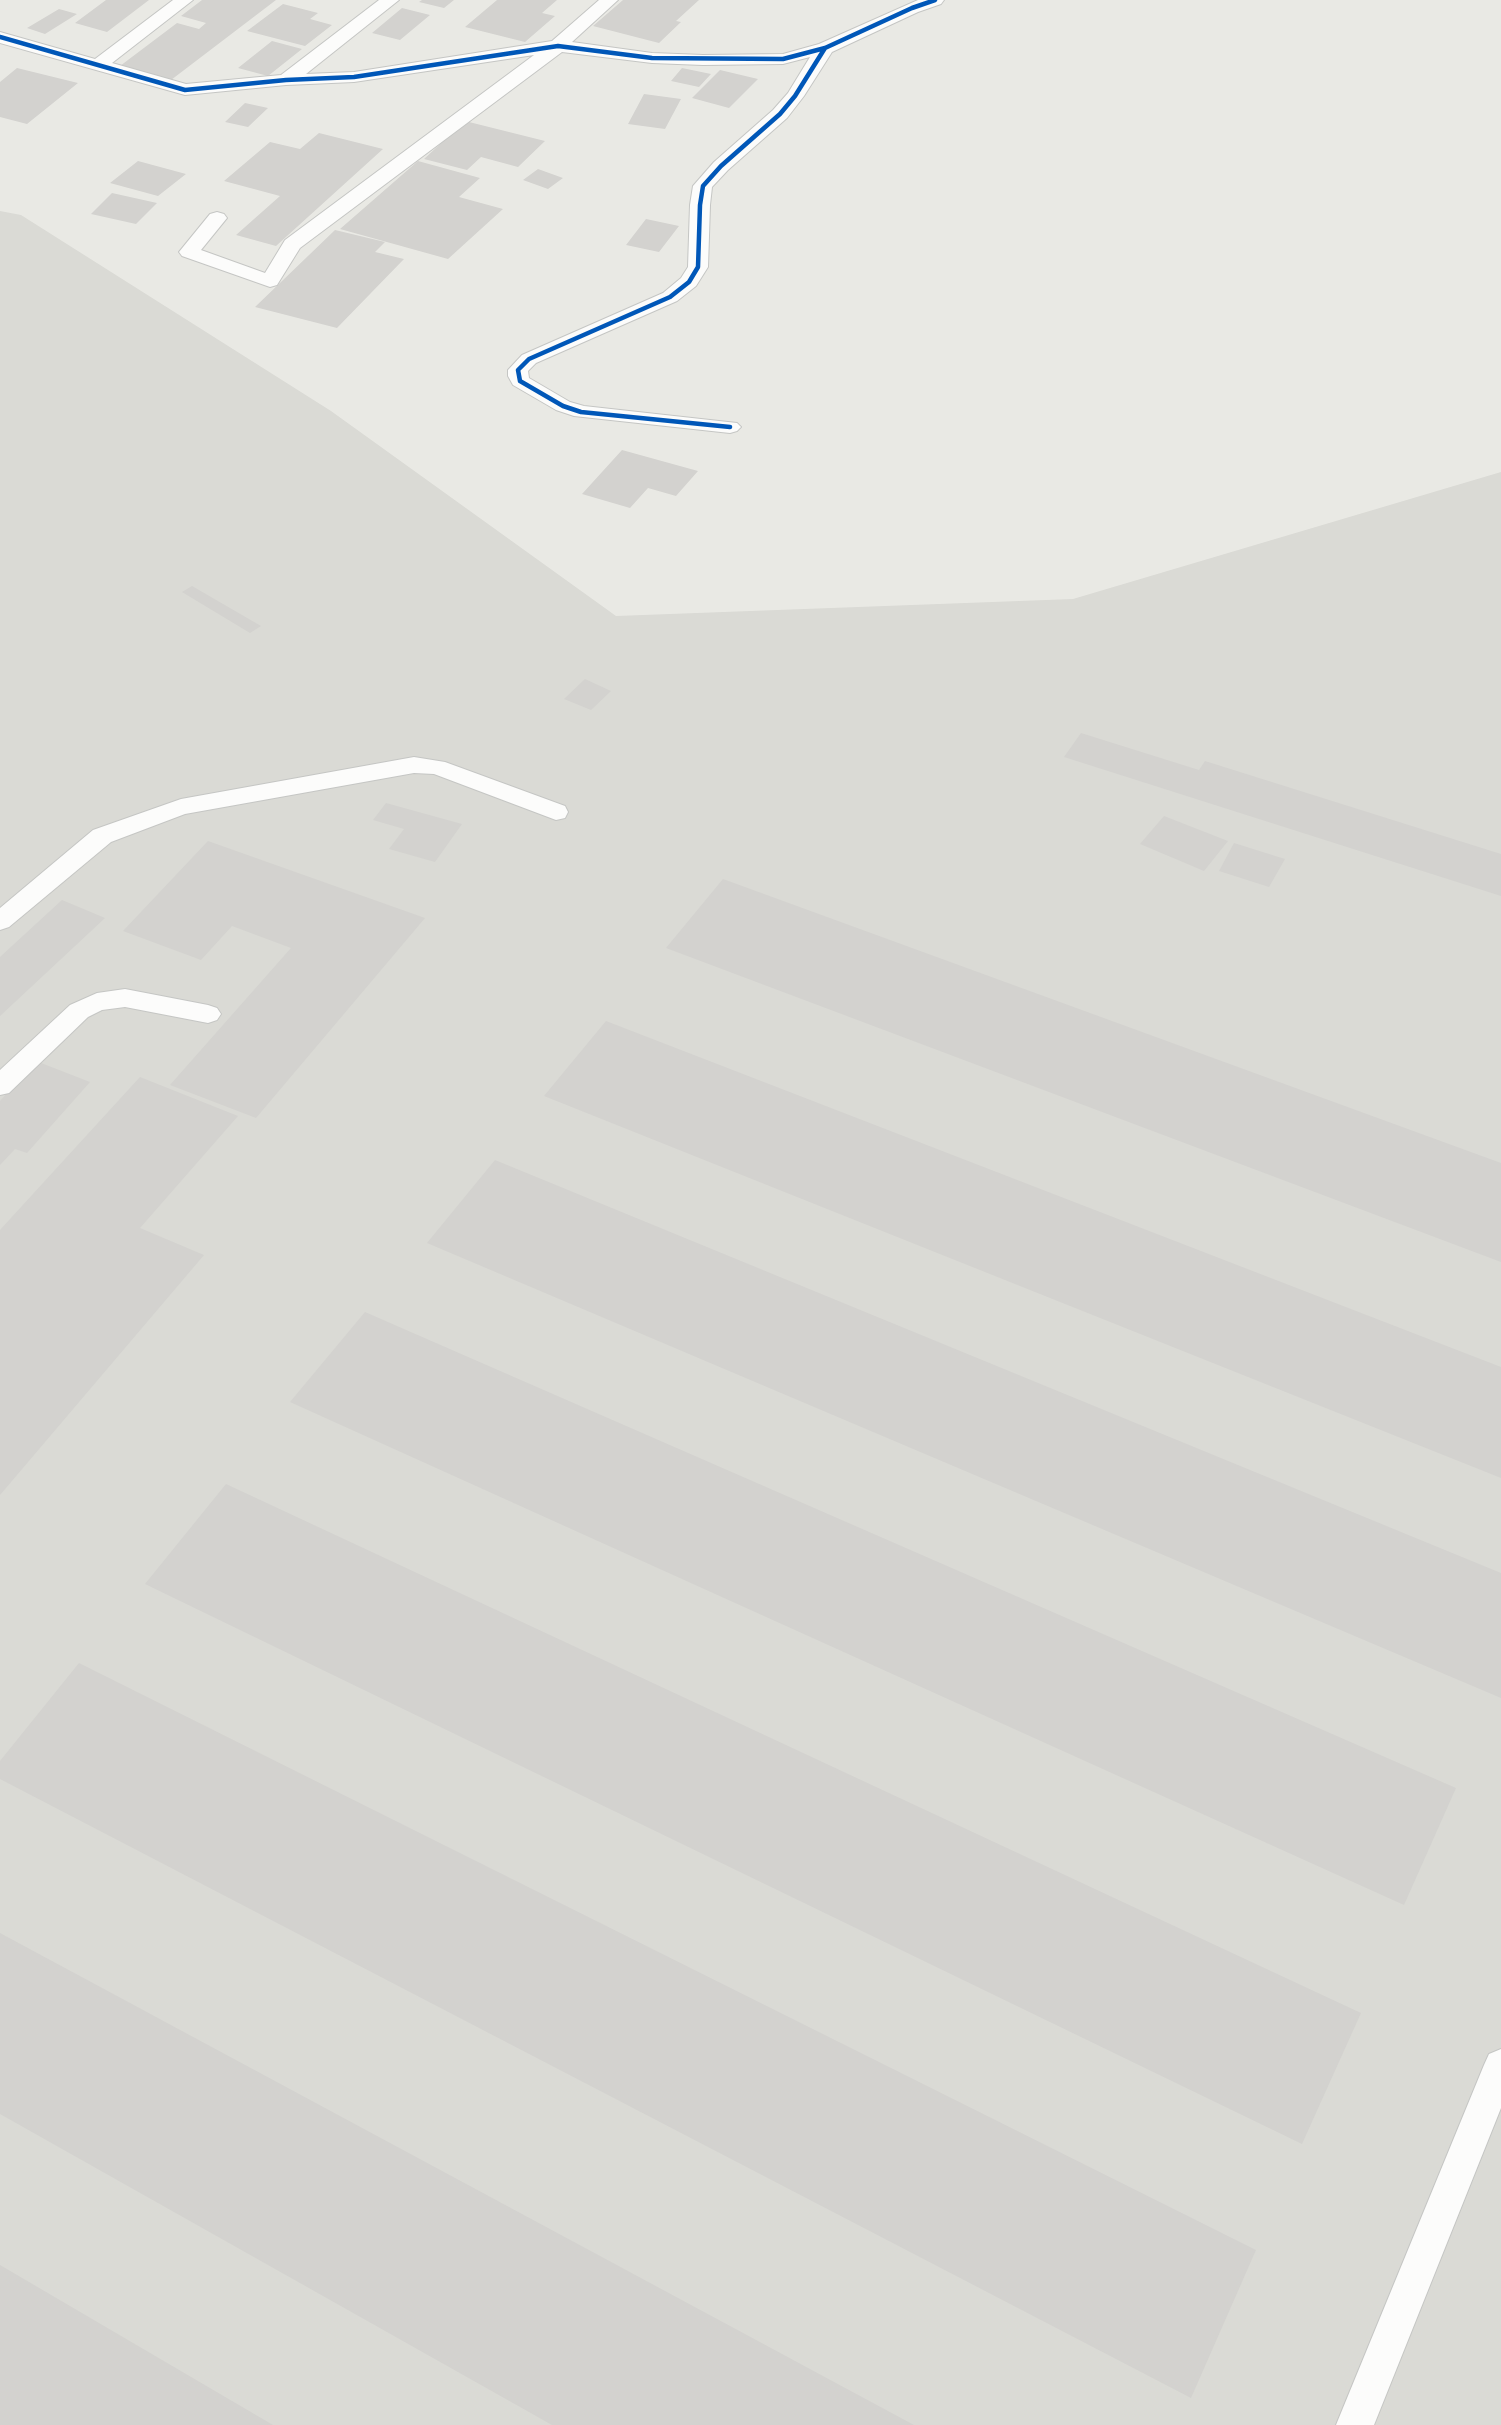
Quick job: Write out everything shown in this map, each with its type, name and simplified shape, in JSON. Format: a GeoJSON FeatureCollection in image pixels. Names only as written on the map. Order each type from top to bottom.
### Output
{"type":"FeatureCollection","features":[{"type":"Feature","properties":{"kind":"street"},"geometry":{"type":"LineString","coordinates":[[98,64],[184,0]]}},
{"type":"Feature","properties":{"kind":"street"},"geometry":{"type":"LineString","coordinates":[[286,80],[390,0]]}},
{"type":"Feature","properties":{"kind":"street"},"geometry":{"type":"LineString","coordinates":[[217,218],[189,252],[270,281],[292,244],[558,46],[609,0]]}},
{"type":"Feature","properties":{"kind":"street"},"geometry":{"type":"LineString","coordinates":[[0,37],[185,90],[286,80],[354,77],[558,46],[652,58],[703,60],[783,59],[825,48],[912,8],[935,0]]}},
{"type":"Feature","properties":{"kind":"street"},"geometry":{"type":"LineString","coordinates":[[335,43],[354,77]]}},
{"type":"Feature","properties":{"kind":"street"},"geometry":{"type":"LineString","coordinates":[[730,427],[581,412],[563,406],[520,381],[518,370],[529,359],[670,297],[689,282],[698,267],[700,205],[703,186],[721,166],[780,114],[796,96],[825,48]]}},
{"type":"Feature","properties":{"kind":"street"},"geometry":{"type":"LineString","coordinates":[[0,921],[102,836],[181,807],[414,766],[437,767],[556,812]]}},
{"type":"Feature","properties":{"kind":"street"},"geometry":{"type":"LineString","coordinates":[[0,1086],[79,1011],[98,1002],[125,998],[208,1014]]}},
{"type":"Feature","properties":{"kind":"street"},"geometry":{"type":"LineString","coordinates":[[1355,2425],[1501,2065]]}},
{"type":"Feature","properties":{"kind":"shaded area"},"geometry":{"type":"Polygon","coordinates":[[[0,211],[21,215],[331,411],[616,616],[1073,599],[1501,472],[1501,2425],[0,2425],[0,211]]]}},
{"type":"Feature","properties":{"kind":"building"},"geometry":{"type":"Polygon","coordinates":[[[106,0],[149,0],[107,32],[75,23],[106,0]]]}},
{"type":"Feature","properties":{"kind":"building"},"geometry":{"type":"Polygon","coordinates":[[[202,0],[276,0],[171,80],[120,66],[177,23],[199,29],[206,23],[181,16],[202,0]]]}},
{"type":"Feature","properties":{"kind":"building"},"geometry":{"type":"Polygon","coordinates":[[[422,0],[454,0],[444,8],[419,2],[422,0]]]}},
{"type":"Feature","properties":{"kind":"building"},"geometry":{"type":"Polygon","coordinates":[[[497,0],[557,0],[542,13],[555,16],[525,42],[465,27],[497,0]]]}},
{"type":"Feature","properties":{"kind":"building"},"geometry":{"type":"Polygon","coordinates":[[[623,0],[699,0],[676,21],[681,22],[659,43],[593,26],[623,0]]]}},
{"type":"Feature","properties":{"kind":"building"},"geometry":{"type":"Polygon","coordinates":[[[283,4],[318,13],[310,19],[332,25],[305,46],[247,31],[283,4]]]}},
{"type":"Feature","properties":{"kind":"building"},"geometry":{"type":"Polygon","coordinates":[[[402,8],[430,15],[400,40],[372,33],[402,8]]]}},
{"type":"Feature","properties":{"kind":"building"},"geometry":{"type":"Polygon","coordinates":[[[59,9],[77,14],[45,34],[27,28],[59,9]]]}},
{"type":"Feature","properties":{"kind":"building"},"geometry":{"type":"Polygon","coordinates":[[[272,41],[302,49],[268,76],[238,68],[272,41]]]}},
{"type":"Feature","properties":{"kind":"building"},"geometry":{"type":"Polygon","coordinates":[[[17,68],[78,83],[27,124],[0,117],[0,82],[17,68]]]}},
{"type":"Feature","properties":{"kind":"building"},"geometry":{"type":"Polygon","coordinates":[[[682,68],[711,74],[699,87],[671,81],[682,68]]]}},
{"type":"Feature","properties":{"kind":"building"},"geometry":{"type":"Polygon","coordinates":[[[720,70],[758,79],[729,108],[692,98],[720,70]]]}},
{"type":"Feature","properties":{"kind":"building"},"geometry":{"type":"Polygon","coordinates":[[[644,94],[681,99],[665,129],[628,124],[644,94]]]}},
{"type":"Feature","properties":{"kind":"building"},"geometry":{"type":"Polygon","coordinates":[[[245,103],[268,108],[248,127],[225,122],[245,103]]]}},
{"type":"Feature","properties":{"kind":"building"},"geometry":{"type":"Polygon","coordinates":[[[465,121],[545,141],[518,167],[481,157],[467,170],[424,159],[465,121]]]}},
{"type":"Feature","properties":{"kind":"building"},"geometry":{"type":"Polygon","coordinates":[[[319,133],[383,149],[276,246],[236,235],[280,196],[224,181],[270,142],[300,149],[319,133]]]}},
{"type":"Feature","properties":{"kind":"building"},"geometry":{"type":"Polygon","coordinates":[[[138,161],[186,174],[158,196],[110,183],[138,161]]]}},
{"type":"Feature","properties":{"kind":"building"},"geometry":{"type":"Polygon","coordinates":[[[418,161],[480,178],[459,197],[503,209],[448,259],[340,229],[418,161]]]}},
{"type":"Feature","properties":{"kind":"building"},"geometry":{"type":"Polygon","coordinates":[[[538,169],[563,178],[548,189],[523,180],[538,169]]]}},
{"type":"Feature","properties":{"kind":"building"},"geometry":{"type":"Polygon","coordinates":[[[112,193],[157,203],[136,224],[91,214],[112,193]]]}},
{"type":"Feature","properties":{"kind":"building"},"geometry":{"type":"Polygon","coordinates":[[[646,219],[679,226],[659,252],[626,245],[646,219]]]}},
{"type":"Feature","properties":{"kind":"building"},"geometry":{"type":"Polygon","coordinates":[[[335,230],[385,242],[375,252],[404,259],[337,328],[255,307],[335,230]]]}},
{"type":"Feature","properties":{"kind":"building"},"geometry":{"type":"Polygon","coordinates":[[[622,450],[698,471],[676,496],[648,488],[630,508],[582,494],[622,450]]]}},
{"type":"Feature","properties":{"kind":"building"},"geometry":{"type":"Polygon","coordinates":[[[192,586],[261,626],[250,633],[182,592],[192,586]]]}},
{"type":"Feature","properties":{"kind":"building"},"geometry":{"type":"Polygon","coordinates":[[[585,679],[611,691],[591,710],[564,699],[585,679]]]}},
{"type":"Feature","properties":{"kind":"building"},"geometry":{"type":"Polygon","coordinates":[[[1081,733],[1199,770],[1205,761],[1501,854],[1501,896],[1064,757],[1081,733]]]}},
{"type":"Feature","properties":{"kind":"building"},"geometry":{"type":"Polygon","coordinates":[[[386,803],[462,824],[435,862],[389,849],[404,829],[373,820],[386,803]]]}},
{"type":"Feature","properties":{"kind":"building"},"geometry":{"type":"Polygon","coordinates":[[[1164,816],[1228,841],[1204,871],[1140,844],[1164,816]]]}},
{"type":"Feature","properties":{"kind":"building"},"geometry":{"type":"Polygon","coordinates":[[[208,841],[425,918],[256,1118],[170,1085],[291,948],[232,926],[201,960],[123,931],[208,841]]]}},
{"type":"Feature","properties":{"kind":"building"},"geometry":{"type":"Polygon","coordinates":[[[1234,843],[1285,859],[1269,887],[1219,871],[1234,843]]]}},
{"type":"Feature","properties":{"kind":"building"},"geometry":{"type":"Polygon","coordinates":[[[723,879],[1501,1163],[1501,1262],[666,948],[723,879]]]}},
{"type":"Feature","properties":{"kind":"building"},"geometry":{"type":"Polygon","coordinates":[[[62,900],[105,918],[0,1016],[0,957],[62,900]]]}},
{"type":"Feature","properties":{"kind":"building"},"geometry":{"type":"Polygon","coordinates":[[[606,1021],[1501,1367],[1501,1478],[544,1096],[606,1021]]]}},
{"type":"Feature","properties":{"kind":"building"},"geometry":{"type":"Polygon","coordinates":[[[36,1061],[90,1082],[27,1153],[15,1149],[0,1165],[0,1101],[36,1061]]]}},
{"type":"Feature","properties":{"kind":"building"},"geometry":{"type":"Polygon","coordinates":[[[140,1077],[238,1116],[140,1228],[204,1255],[0,1495],[0,1230],[140,1077]]]}},
{"type":"Feature","properties":{"kind":"building"},"geometry":{"type":"Polygon","coordinates":[[[495,1160],[1501,1573],[1501,1698],[427,1243],[495,1160]]]}},
{"type":"Feature","properties":{"kind":"building"},"geometry":{"type":"Polygon","coordinates":[[[365,1312],[1456,1788],[1404,1905],[290,1402],[365,1312]]]}},
{"type":"Feature","properties":{"kind":"building"},"geometry":{"type":"Polygon","coordinates":[[[226,1484],[1361,2013],[1302,2144],[145,1584],[226,1484]]]}},
{"type":"Feature","properties":{"kind":"building"},"geometry":{"type":"Polygon","coordinates":[[[79,1663],[1256,2250],[1191,2398],[0,1779],[0,1761],[79,1663]]]}},
{"type":"Feature","properties":{"kind":"building"},"geometry":{"type":"Polygon","coordinates":[[[0,1933],[914,2425],[552,2425],[0,2114],[0,1933]]]}},
{"type":"Feature","properties":{"kind":"building"},"geometry":{"type":"Polygon","coordinates":[[[0,2265],[273,2425],[0,2425],[0,2265]]]}},
{"type":"Feature","properties":{"kind":"cycle path"},"geometry":{"type":"LineString","coordinates":[[0,37],[185,90],[286,80],[354,77],[558,46],[652,58],[703,60],[783,59],[825,48],[912,8],[935,0]]}},
{"type":"Feature","properties":{"kind":"cycle path"},"geometry":{"type":"LineString","coordinates":[[730,427],[581,412],[563,406],[520,381],[518,370],[529,359],[670,297],[689,282],[698,267],[700,205],[703,186],[721,166],[780,114],[795,96],[825,48]]}}]}
